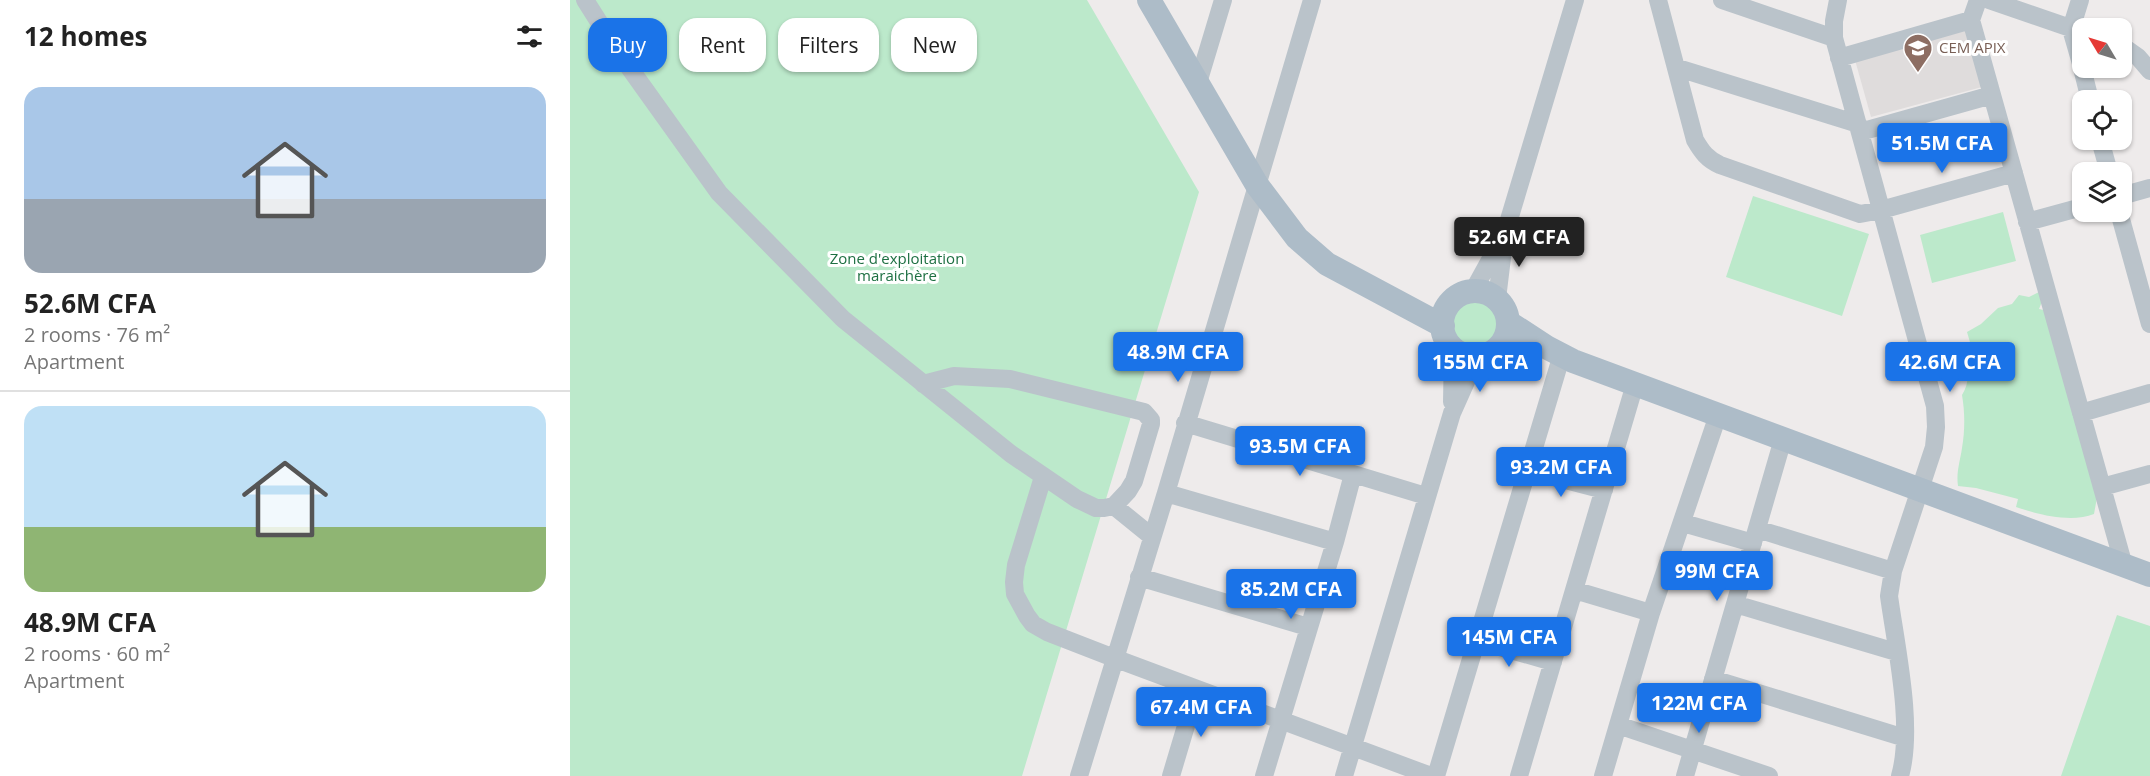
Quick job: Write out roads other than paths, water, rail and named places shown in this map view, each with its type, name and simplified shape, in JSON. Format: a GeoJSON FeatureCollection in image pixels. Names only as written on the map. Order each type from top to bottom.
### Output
{"type":"FeatureCollection","features":[{"type":"Feature","properties":{"kind":"main road"},"geometry":{"type":"LineString","coordinates":[[1149,0],[1257,185],[1297,238],[1310,251],[1342,273],[1443,326]]}},
{"type":"Feature","properties":{"kind":"main road"},"geometry":{"type":"LineString","coordinates":[[1487,353],[1503,341],[1507,332],[1508,322],[1505,309],[1497,299],[1486,292],[1473,291],[1461,294],[1451,302],[1444,314],[1443,326],[1446,338],[1454,349],[1465,355],[1529,352],[1566,361],[1635,384],[2150,576]]}},
{"type":"Feature","properties":{"kind":"main road"},"geometry":{"type":"LineString","coordinates":[[1402,303],[1451,302]]}},
{"type":"Feature","properties":{"kind":"main road"},"geometry":{"type":"LineString","coordinates":[[1508,322],[1566,361]]}},
{"type":"Feature","properties":{"kind":"street"},"geometry":{"type":"LineString","coordinates":[[585,0],[616,49],[719,193],[843,319],[923,384],[1043,477],[1087,504],[1104,508],[1114,506],[1134,481],[1151,424],[1148,415],[1144,412],[1011,379],[954,376],[923,384]]}},
{"type":"Feature","properties":{"kind":"street"},"geometry":{"type":"LineString","coordinates":[[1198,83],[1224,0]]}},
{"type":"Feature","properties":{"kind":"street"},"geometry":{"type":"LineString","coordinates":[[1079,776],[1166,493],[1312,0]]}},
{"type":"Feature","properties":{"kind":"street"},"geometry":{"type":"LineString","coordinates":[[1497,299],[1505,233],[1575,0]]}},
{"type":"Feature","properties":{"kind":"street"},"geometry":{"type":"LineString","coordinates":[[1658,0],[1678,68],[1695,140],[1709,160],[1860,213],[1881,210],[2014,173]]}},
{"type":"Feature","properties":{"kind":"street"},"geometry":{"type":"LineString","coordinates":[[1722,0],[1834,38]]}},
{"type":"Feature","properties":{"kind":"street"},"geometry":{"type":"LineString","coordinates":[[1838,0],[1834,38],[1935,406],[1934,447],[1893,571],[1889,596],[1906,748],[1906,774]]}},
{"type":"Feature","properties":{"kind":"street"},"geometry":{"type":"LineString","coordinates":[[1978,0],[1971,20],[2124,566]]}},
{"type":"Feature","properties":{"kind":"street"},"geometry":{"type":"LineString","coordinates":[[1989,0],[2072,29]]}},
{"type":"Feature","properties":{"kind":"street"},"geometry":{"type":"LineString","coordinates":[[2078,18],[2080,0]]}},
{"type":"Feature","properties":{"kind":"street"},"geometry":{"type":"LineString","coordinates":[[1839,58],[1971,20]]}},
{"type":"Feature","properties":{"kind":"street"},"geometry":{"type":"LineString","coordinates":[[2132,53],[2150,71]]}},
{"type":"Feature","properties":{"kind":"street"},"geometry":{"type":"LineString","coordinates":[[1678,68],[1859,128],[1992,95]]}},
{"type":"Feature","properties":{"kind":"street"},"geometry":{"type":"LineString","coordinates":[[2132,193],[2150,188]]}},
{"type":"Feature","properties":{"kind":"street"},"geometry":{"type":"LineString","coordinates":[[2027,222],[2072,210]]}},
{"type":"Feature","properties":{"kind":"street"},"geometry":{"type":"LineString","coordinates":[[2122,222],[2149,315]]}},
{"type":"Feature","properties":{"kind":"street"},"geometry":{"type":"LineString","coordinates":[[1473,291],[1505,233]]}},
{"type":"Feature","properties":{"kind":"street"},"geometry":{"type":"LineString","coordinates":[[1452,413],[1454,349]]}},
{"type":"Feature","properties":{"kind":"street"},"geometry":{"type":"LineString","coordinates":[[1344,776],[1452,413],[1487,353]]}},
{"type":"Feature","properties":{"kind":"street"},"geometry":{"type":"LineString","coordinates":[[1043,477],[1016,565],[1015,594],[1026,616],[1033,624],[1047,632],[1114,658],[1433,776],[1527,470],[1566,361]]}},
{"type":"Feature","properties":{"kind":"street"},"geometry":{"type":"LineString","coordinates":[[1519,776],[1635,384]]}},
{"type":"Feature","properties":{"kind":"street"},"geometry":{"type":"LineString","coordinates":[[2081,413],[2150,393]]}},
{"type":"Feature","properties":{"kind":"street"},"geometry":{"type":"LineString","coordinates":[[1603,776],[1652,613],[1718,415]]}},
{"type":"Feature","properties":{"kind":"street"},"geometry":{"type":"LineString","coordinates":[[1185,423],[1426,496]]}},
{"type":"Feature","properties":{"kind":"street"},"geometry":{"type":"LineString","coordinates":[[1685,776],[1783,439]]}},
{"type":"Feature","properties":{"kind":"street"},"geometry":{"type":"LineString","coordinates":[[1527,470],[1604,490]]}},
{"type":"Feature","properties":{"kind":"street"},"geometry":{"type":"LineString","coordinates":[[1264,776],[1335,542],[1353,474]]}},
{"type":"Feature","properties":{"kind":"street"},"geometry":{"type":"LineString","coordinates":[[2102,487],[2150,474]]}},
{"type":"Feature","properties":{"kind":"street"},"geometry":{"type":"LineString","coordinates":[[1166,493],[1335,542]]}},
{"type":"Feature","properties":{"kind":"street"},"geometry":{"type":"LineString","coordinates":[[1114,506],[1151,536]]}},
{"type":"Feature","properties":{"kind":"street"},"geometry":{"type":"LineString","coordinates":[[1683,523],[1755,536],[1893,571]]}},
{"type":"Feature","properties":{"kind":"street"},"geometry":{"type":"LineString","coordinates":[[1139,578],[1308,627]]}},
{"type":"Feature","properties":{"kind":"street"},"geometry":{"type":"LineString","coordinates":[[1574,590],[1652,613]]}},
{"type":"Feature","properties":{"kind":"street"},"geometry":{"type":"LineString","coordinates":[[1735,604],[1896,652]]}},
{"type":"Feature","properties":{"kind":"street"},"geometry":{"type":"LineString","coordinates":[[1476,640],[1553,662]]}},
{"type":"Feature","properties":{"kind":"street"},"geometry":{"type":"LineString","coordinates":[[1713,680],[1905,738]]}},
{"type":"Feature","properties":{"kind":"street"},"geometry":{"type":"LineString","coordinates":[[1171,776],[1197,689]]}},
{"type":"Feature","properties":{"kind":"street"},"geometry":{"type":"LineString","coordinates":[[1618,725],[1767,776]]}},
{"type":"Feature","properties":{"kind":"place","name":"CEM APIX"},"geometry":{"type":"Point","coordinates":[1918,74]}},
{"type":"Feature","properties":{"kind":"park label","name":"Zone d'exploitation maraichère"},"geometry":{"type":"Point","coordinates":[897,268]}}]}
